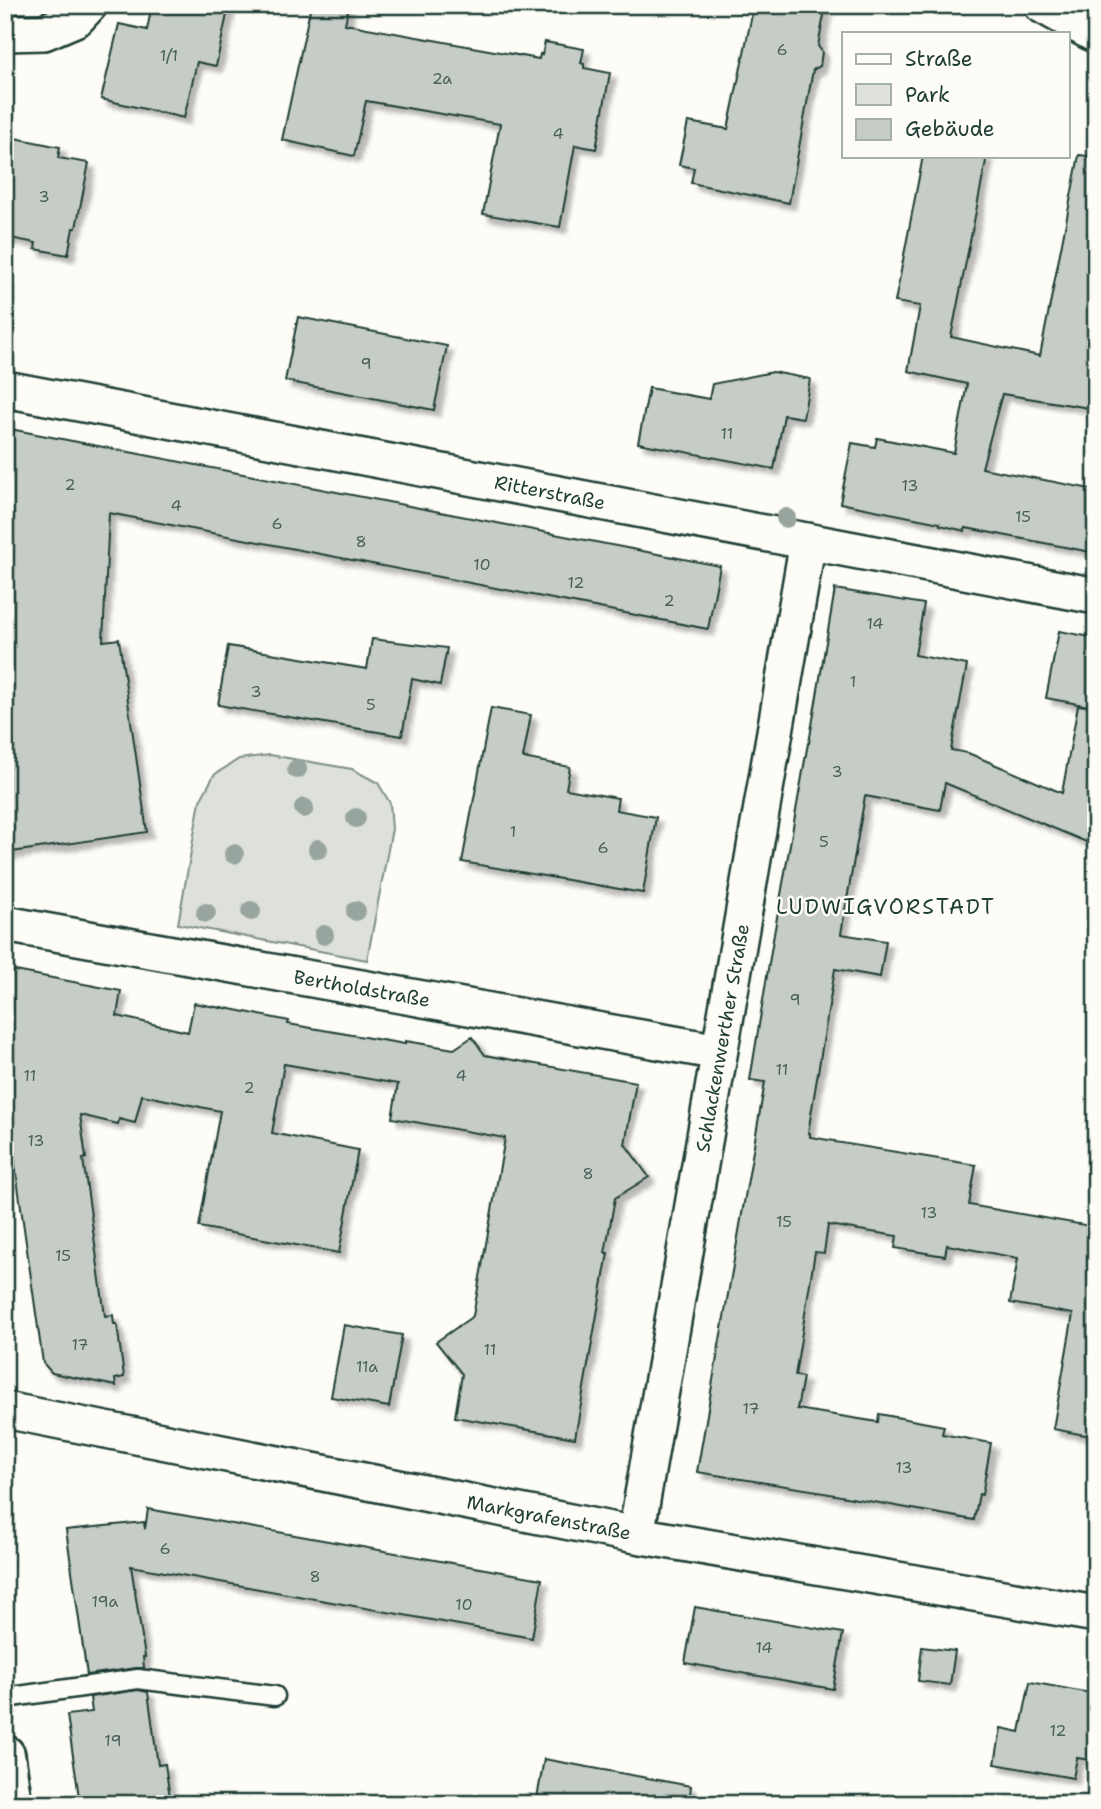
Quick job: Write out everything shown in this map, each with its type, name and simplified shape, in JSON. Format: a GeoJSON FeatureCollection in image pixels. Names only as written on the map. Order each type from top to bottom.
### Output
{"type":"FeatureCollection","features":[{"type":"Feature","properties":{"kind":"main road"},"geometry":{"type":"LineString","coordinates":[[5,1755],[12,1804]]}},
{"type":"Feature","properties":{"kind":"street"},"geometry":{"type":"LineString","coordinates":[[5,33],[44,32],[77,18],[89,5]]}},
{"type":"Feature","properties":{"kind":"street"},"geometry":{"type":"LineString","coordinates":[[1042,5],[1096,35]]}},
{"type":"Feature","properties":{"kind":"street","name":"Ritterstraße"},"geometry":{"type":"LineString","coordinates":[[5,389],[1096,596]]}},
{"type":"Feature","properties":{"kind":"street","name":"Schlackenwerther Straße"},"geometry":{"type":"LineString","coordinates":[[636,1535],[808,541]]}},
{"type":"Feature","properties":{"kind":"street","name":"Bertholdstraße"},"geometry":{"type":"LineString","coordinates":[[5,924],[719,1052]]}},
{"type":"Feature","properties":{"kind":"street","name":"Markgrafenstraße"},"geometry":{"type":"LineString","coordinates":[[5,1410],[636,1535],[1096,1614]]}},
{"type":"Feature","properties":{"kind":"lane"},"geometry":{"type":"LineString","coordinates":[[5,1699],[138,1679],[275,1696]]}},
{"type":"Feature","properties":{"kind":"green space"},"geometry":{"type":"Polygon","coordinates":[[[270,755],[352,769],[378,783],[390,803],[392,829],[367,960],[178,924],[200,801],[214,775],[239,759],[270,755]]]}},
{"type":"Feature","properties":{"kind":"building"},"geometry":{"type":"Polygon","coordinates":[[[152,5],[229,5],[216,66],[197,62],[184,118],[101,99],[119,24],[147,30],[152,5]]]}},
{"type":"Feature","properties":{"kind":"building"},"geometry":{"type":"Polygon","coordinates":[[[311,5],[349,5],[345,24],[539,59],[545,42],[584,49],[581,63],[584,68],[610,73],[596,149],[575,145],[560,227],[483,214],[500,124],[366,101],[354,156],[282,140],[311,5]]]}},
{"type":"Feature","properties":{"kind":"building"},"geometry":{"type":"Polygon","coordinates":[[[754,5],[826,5],[818,46],[822,52],[820,66],[813,70],[789,203],[691,183],[694,168],[679,165],[688,122],[728,129],[754,5]]]}},
{"type":"Feature","properties":{"kind":"building"},"geometry":{"type":"Polygon","coordinates":[[[5,136],[60,147],[58,158],[89,163],[68,255],[35,249],[36,243],[5,237],[5,136]]]}},
{"type":"Feature","properties":{"kind":"building"},"geometry":{"type":"Polygon","coordinates":[[[1079,155],[1096,157],[1096,409],[1002,394],[982,468],[1096,490],[1096,553],[966,528],[965,531],[940,523],[840,503],[852,443],[875,447],[877,438],[954,453],[967,384],[908,371],[920,306],[895,302],[923,158],[987,158],[951,337],[1040,356],[1079,155]]]}},
{"type":"Feature","properties":{"kind":"building"},"geometry":{"type":"Polygon","coordinates":[[[298,317],[447,346],[434,410],[285,381],[298,317]]]}},
{"type":"Feature","properties":{"kind":"building"},"geometry":{"type":"Polygon","coordinates":[[[773,372],[810,379],[803,418],[784,415],[774,469],[638,443],[649,388],[709,399],[712,384],[773,372]]]}},
{"type":"Feature","properties":{"kind":"building"},"geometry":{"type":"Polygon","coordinates":[[[5,428],[720,566],[708,629],[109,513],[103,641],[119,639],[147,832],[5,853],[5,428]]]}},
{"type":"Feature","properties":{"kind":"building"},"geometry":{"type":"Polygon","coordinates":[[[835,589],[924,604],[915,655],[967,665],[951,750],[968,753],[1062,793],[1078,705],[1094,707],[1046,698],[1059,631],[1096,638],[1096,846],[945,783],[940,810],[865,796],[841,934],[886,941],[880,977],[835,969],[808,1133],[810,1137],[835,1142],[976,1165],[969,1205],[1096,1227],[1096,1437],[1053,1429],[1073,1314],[1010,1303],[1018,1258],[947,1245],[945,1256],[895,1248],[897,1236],[828,1225],[824,1253],[815,1252],[795,1376],[803,1377],[797,1409],[878,1422],[879,1414],[944,1426],[942,1434],[991,1443],[982,1495],[979,1494],[974,1520],[697,1472],[765,1082],[750,1080],[835,589]]]}},
{"type":"Feature","properties":{"kind":"building"},"geometry":{"type":"Polygon","coordinates":[[[372,639],[447,648],[440,685],[412,679],[402,736],[218,705],[228,646],[367,669],[372,639]]]}},
{"type":"Feature","properties":{"kind":"building"},"geometry":{"type":"Polygon","coordinates":[[[491,708],[531,715],[523,758],[570,767],[566,789],[618,798],[616,810],[656,817],[643,893],[462,862],[491,708]]]}},
{"type":"Feature","properties":{"kind":"building"},"geometry":{"type":"Polygon","coordinates":[[[5,969],[121,991],[117,1016],[188,1032],[194,1003],[289,1021],[288,1024],[405,1044],[405,1041],[454,1049],[472,1037],[485,1055],[636,1082],[625,1144],[649,1177],[615,1198],[605,1253],[608,1253],[575,1438],[455,1417],[462,1374],[436,1342],[473,1316],[505,1138],[392,1118],[398,1084],[284,1064],[272,1133],[358,1150],[339,1253],[199,1227],[220,1111],[142,1095],[135,1123],[119,1119],[118,1124],[80,1115],[86,1158],[83,1159],[105,1316],[113,1315],[114,1324],[117,1324],[124,1377],[115,1379],[116,1386],[52,1373],[43,1363],[5,1094],[5,969]]]}},
{"type":"Feature","properties":{"kind":"building"},"geometry":{"type":"Polygon","coordinates":[[[344,1325],[402,1335],[389,1407],[331,1397],[344,1325]]]}},
{"type":"Feature","properties":{"kind":"building"},"geometry":{"type":"Polygon","coordinates":[[[148,1509],[542,1579],[532,1638],[131,1566],[145,1657],[144,1668],[87,1675],[66,1530],[144,1522],[145,1529],[148,1509]]]}},
{"type":"Feature","properties":{"kind":"building"},"geometry":{"type":"Polygon","coordinates":[[[695,1607],[843,1633],[833,1689],[685,1663],[695,1607]]]}},
{"type":"Feature","properties":{"kind":"building"},"geometry":{"type":"Polygon","coordinates":[[[922,1647],[955,1651],[950,1685],[918,1681],[922,1647]]]}},
{"type":"Feature","properties":{"kind":"building"},"geometry":{"type":"Polygon","coordinates":[[[1030,1682],[1096,1694],[1096,1761],[1077,1758],[1073,1778],[995,1764],[1001,1728],[1020,1732],[1030,1682]]]}},
{"type":"Feature","properties":{"kind":"building"},"geometry":{"type":"Polygon","coordinates":[[[138,1690],[148,1692],[158,1765],[165,1764],[171,1804],[80,1804],[67,1715],[92,1712],[90,1697],[138,1690]]]}},
{"type":"Feature","properties":{"kind":"building"},"geometry":{"type":"Polygon","coordinates":[[[544,1759],[691,1786],[689,1804],[536,1804],[544,1759]]]}},
{"type":"Feature","properties":{"kind":"district","name":"LUDWIGVORSTADT"},"geometry":{"type":"Point","coordinates":[886,907]}}]}
